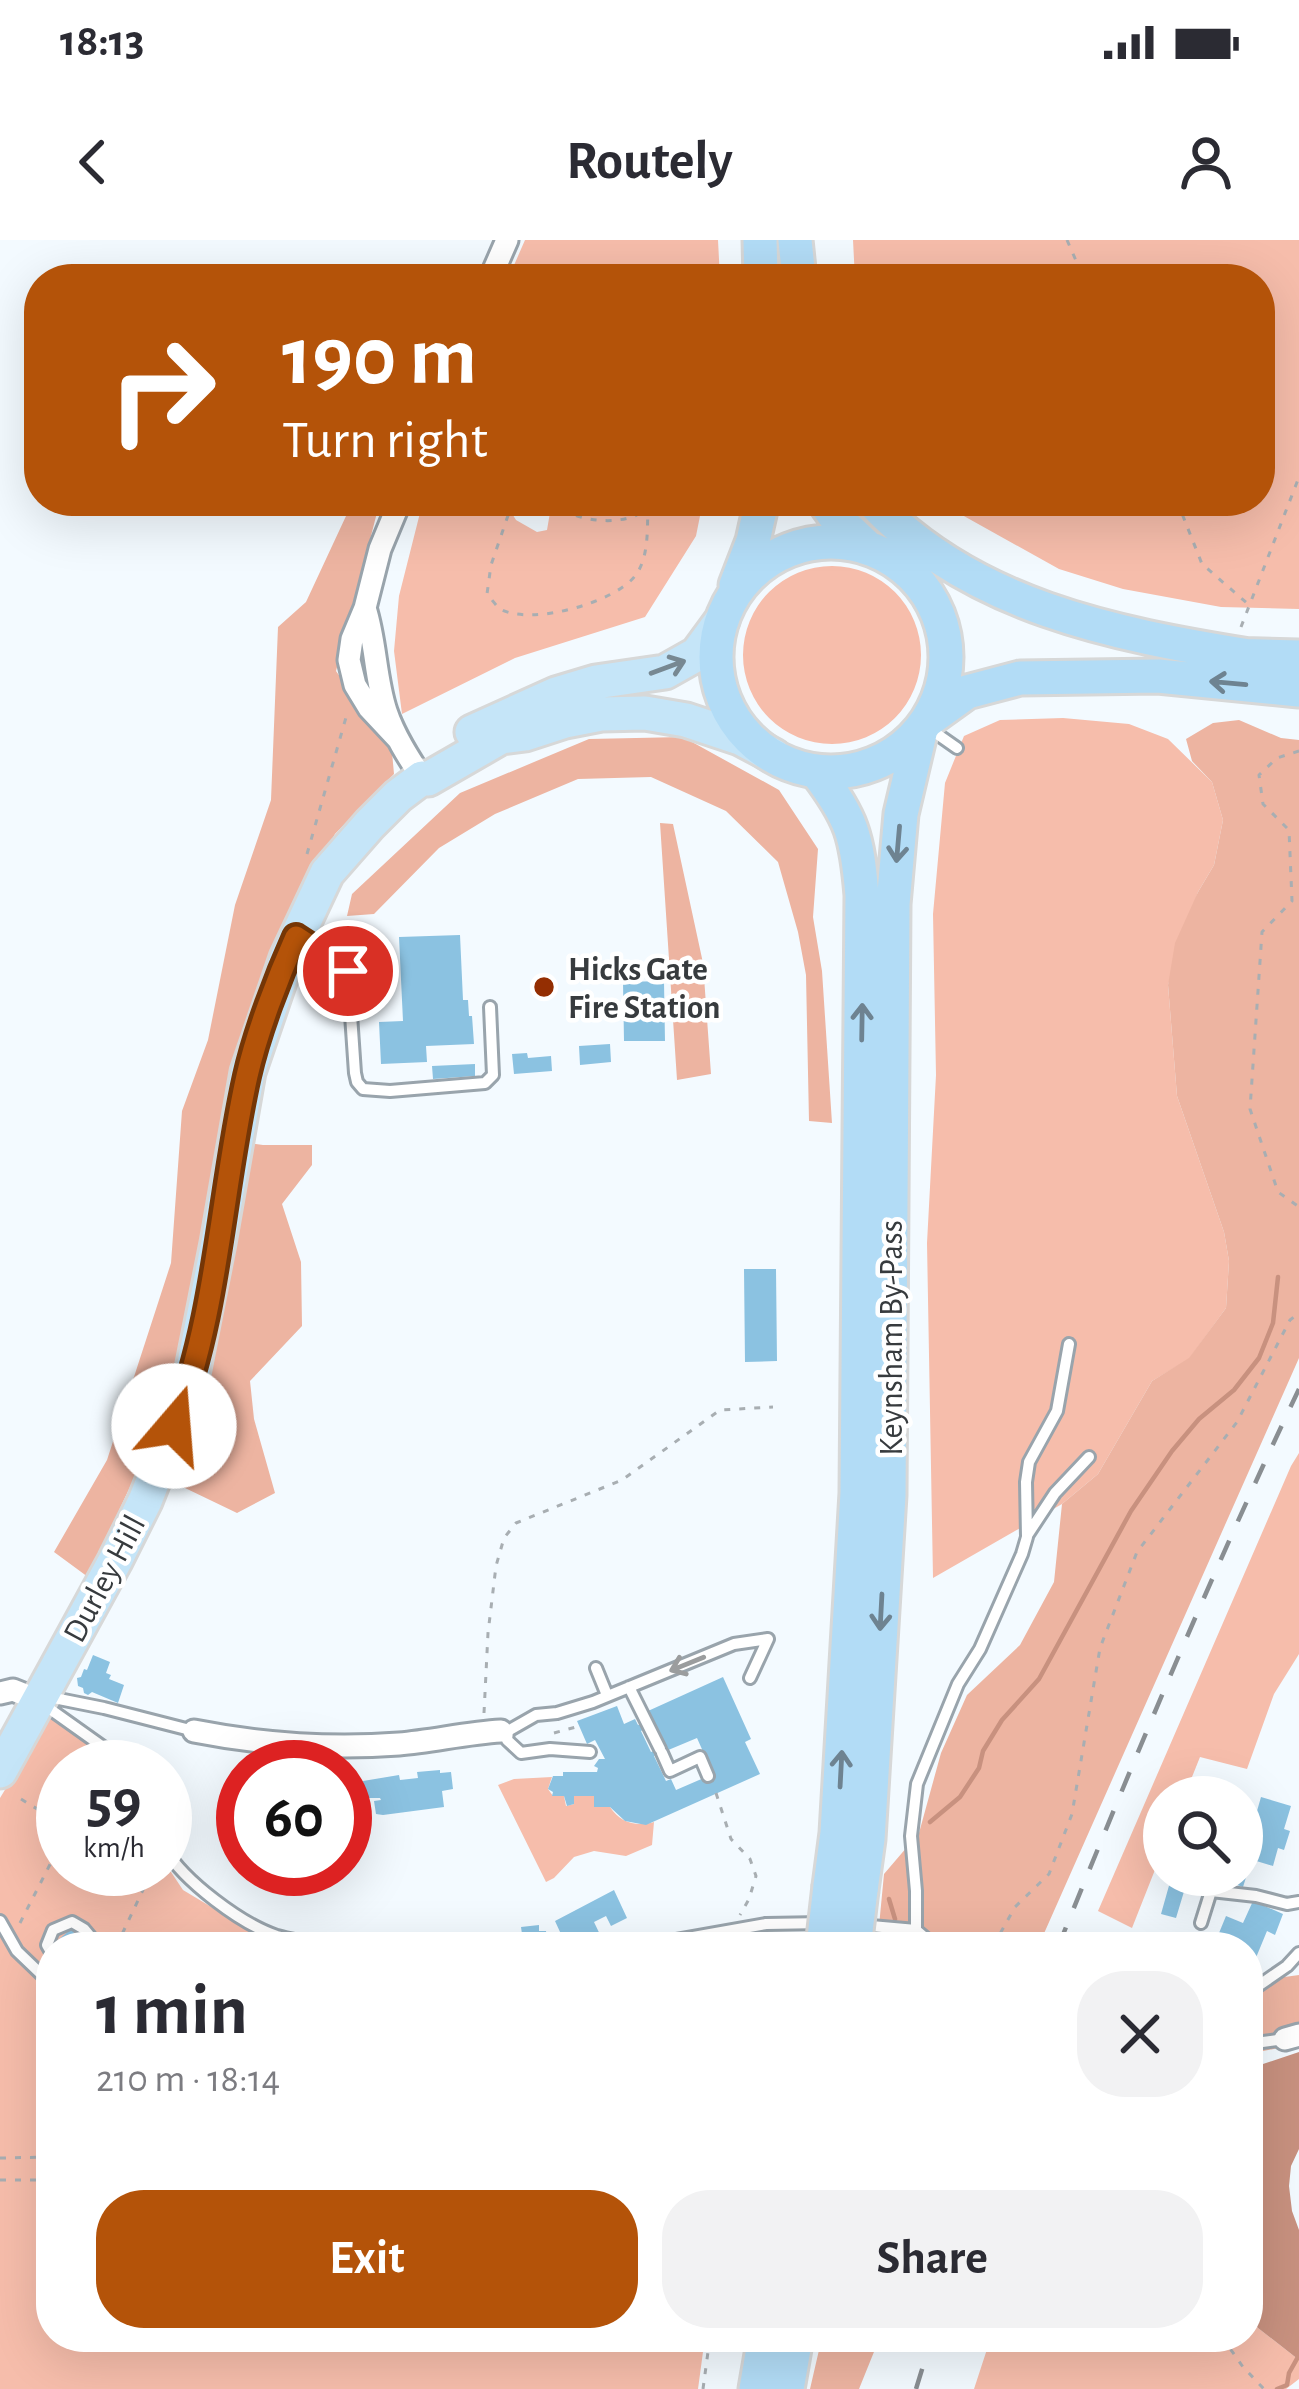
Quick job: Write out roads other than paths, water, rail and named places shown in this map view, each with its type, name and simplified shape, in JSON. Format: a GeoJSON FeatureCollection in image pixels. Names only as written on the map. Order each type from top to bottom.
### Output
{"type":"FeatureCollection","features":[{"type":"Feature","properties":{"kind":"highway"},"geometry":{"type":"LineString","coordinates":[[759,516],[727,609],[716,662],[725,701],[746,734],[794,766],[832,772],[869,766],[891,756],[967,692],[1020,677],[1158,676],[1299,690]]}},
{"type":"Feature","properties":{"kind":"highway"},"geometry":{"type":"LineString","coordinates":[[835,516],[866,546]]}},
{"type":"Feature","properties":{"kind":"highway"},"geometry":{"type":"LineString","coordinates":[[886,516],[956,570],[1031,605],[1120,632],[1245,642],[1273,654],[1299,657]]}},
{"type":"Feature","properties":{"kind":"highway"},"geometry":{"type":"LineString","coordinates":[[727,609],[760,566],[792,548],[825,541],[866,546],[993,614],[1049,633],[1165,650],[1245,642]]}},
{"type":"Feature","properties":{"kind":"highway"},"geometry":{"type":"LineString","coordinates":[[906,568],[936,610],[943,632],[938,698],[924,725]]}},
{"type":"Feature","properties":{"kind":"highway","name":"Keynsham By-Pass"},"geometry":{"type":"LineString","coordinates":[[829,1932],[868,1839],[889,1495],[893,904],[901,814],[924,725]]}},
{"type":"Feature","properties":{"kind":"highway","name":"Keynsham By-Pass"},"geometry":{"type":"LineString","coordinates":[[816,771],[849,821],[862,895],[857,1492],[837,1833],[852,1932]]}},
{"type":"Feature","properties":{"kind":"highway"},"geometry":{"type":"LineString","coordinates":[[756,2389],[762,2352]]}},
{"type":"Feature","properties":{"kind":"highway"},"geometry":{"type":"LineString","coordinates":[[787,2389],[793,2352]]}},
{"type":"Feature","properties":{"kind":"main road"},"geometry":{"type":"LineString","coordinates":[[727,609],[697,654],[682,664],[665,672],[596,682],[510,713],[420,766],[422,778],[428,779],[501,737],[601,714],[645,713],[686,720],[740,738],[774,756]]}},
{"type":"Feature","properties":{"kind":"main road","name":"Durley Hill"},"geometry":{"type":"LineString","coordinates":[[0,1771],[23,1694],[125,1541],[189,1389],[248,1072],[292,948],[327,873],[398,796],[422,778]]}},
{"type":"Feature","properties":{"kind":"street"},"geometry":{"type":"LineString","coordinates":[[394,516],[349,660],[355,685],[368,708],[398,739]]}},
{"type":"Feature","properties":{"kind":"street"},"geometry":{"type":"LineString","coordinates":[[365,608],[386,711],[422,778]]}},
{"type":"Feature","properties":{"kind":"street"},"geometry":{"type":"LineString","coordinates":[[194,1732],[344,1746],[504,1731]]}},
{"type":"Feature","properties":{"kind":"lane"},"geometry":{"type":"LineString","coordinates":[[924,725],[957,748]]}},
{"type":"Feature","properties":{"kind":"lane"},"geometry":{"type":"LineString","coordinates":[[292,948],[348,971],[357,1082],[363,1089],[485,1083],[493,1076],[490,1006]]}},
{"type":"Feature","properties":{"kind":"lane"},"geometry":{"type":"LineString","coordinates":[[1027,1537],[1029,1462],[1057,1411],[1069,1344]]}},
{"type":"Feature","properties":{"kind":"lane"},"geometry":{"type":"LineString","coordinates":[[916,1930],[911,1836],[917,1784],[1027,1537],[1055,1492],[1089,1457]]}},
{"type":"Feature","properties":{"kind":"lane"},"geometry":{"type":"LineString","coordinates":[[590,1752],[550,1748],[521,1753],[504,1731],[536,1714],[593,1702],[734,1644],[768,1639],[750,1678]]}},
{"type":"Feature","properties":{"kind":"lane"},"geometry":{"type":"LineString","coordinates":[[596,1668],[607,1695]]}},
{"type":"Feature","properties":{"kind":"lane"},"geometry":{"type":"LineString","coordinates":[[629,1687],[670,1771],[700,1757],[708,1776]]}},
{"type":"Feature","properties":{"kind":"lane"},"geometry":{"type":"LineString","coordinates":[[23,1694],[104,1708],[194,1732]]}},
{"type":"Feature","properties":{"kind":"lane"},"geometry":{"type":"LineString","coordinates":[[23,1694],[92,1740]]}},
{"type":"Feature","properties":{"kind":"lane"},"geometry":{"type":"LineString","coordinates":[[192,1880],[232,1912],[268,1932]]}},
{"type":"Feature","properties":{"kind":"lane"},"geometry":{"type":"LineString","coordinates":[[1201,1923],[1211,1891],[1299,1902]]}},
{"type":"Feature","properties":{"kind":"lane"},"geometry":{"type":"LineString","coordinates":[[732,1929],[740,1916]]}},
{"type":"Feature","properties":{"kind":"lane"},"geometry":{"type":"LineString","coordinates":[[0,1921],[17,1951],[36,1969]]}},
{"type":"Feature","properties":{"kind":"lane"},"geometry":{"type":"LineString","coordinates":[[51,1932],[72,1922],[87,1932]]}},
{"type":"Feature","properties":{"kind":"lane"},"geometry":{"type":"LineString","coordinates":[[716,1932],[766,1924],[837,1923],[918,1932]]}},
{"type":"Feature","properties":{"kind":"lane"},"geometry":{"type":"LineString","coordinates":[[1263,1983],[1299,1953]]}},
{"type":"Feature","properties":{"kind":"waterway"},"geometry":{"type":"LineString","coordinates":[[930,1822],[960,1797],[1002,1720],[1039,1679],[1131,1511],[1172,1451],[1199,1419],[1234,1390],[1259,1358],[1273,1323],[1278,1277]]}},
{"type":"Feature","properties":{"kind":"waterway"},"geometry":{"type":"LineString","coordinates":[[889,1899],[895,1919]]}},
{"type":"Feature","properties":{"kind":"waterway"},"geometry":{"type":"LineString","coordinates":[[1277,2389],[1287,2385],[1299,2355]]}},
{"type":"Feature","properties":{"kind":"railway"},"geometry":{"type":"LineString","coordinates":[[1064,1932],[1174,1666],[1299,1389]]}},
{"type":"Feature","properties":{"kind":"railway"},"geometry":{"type":"LineString","coordinates":[[916,2389],[927,2352]]}},
{"type":"Feature","properties":{"kind":"place","name":"Hicks Gate Fire Station"},"geometry":{"type":"Point","coordinates":[544,987]}}]}
